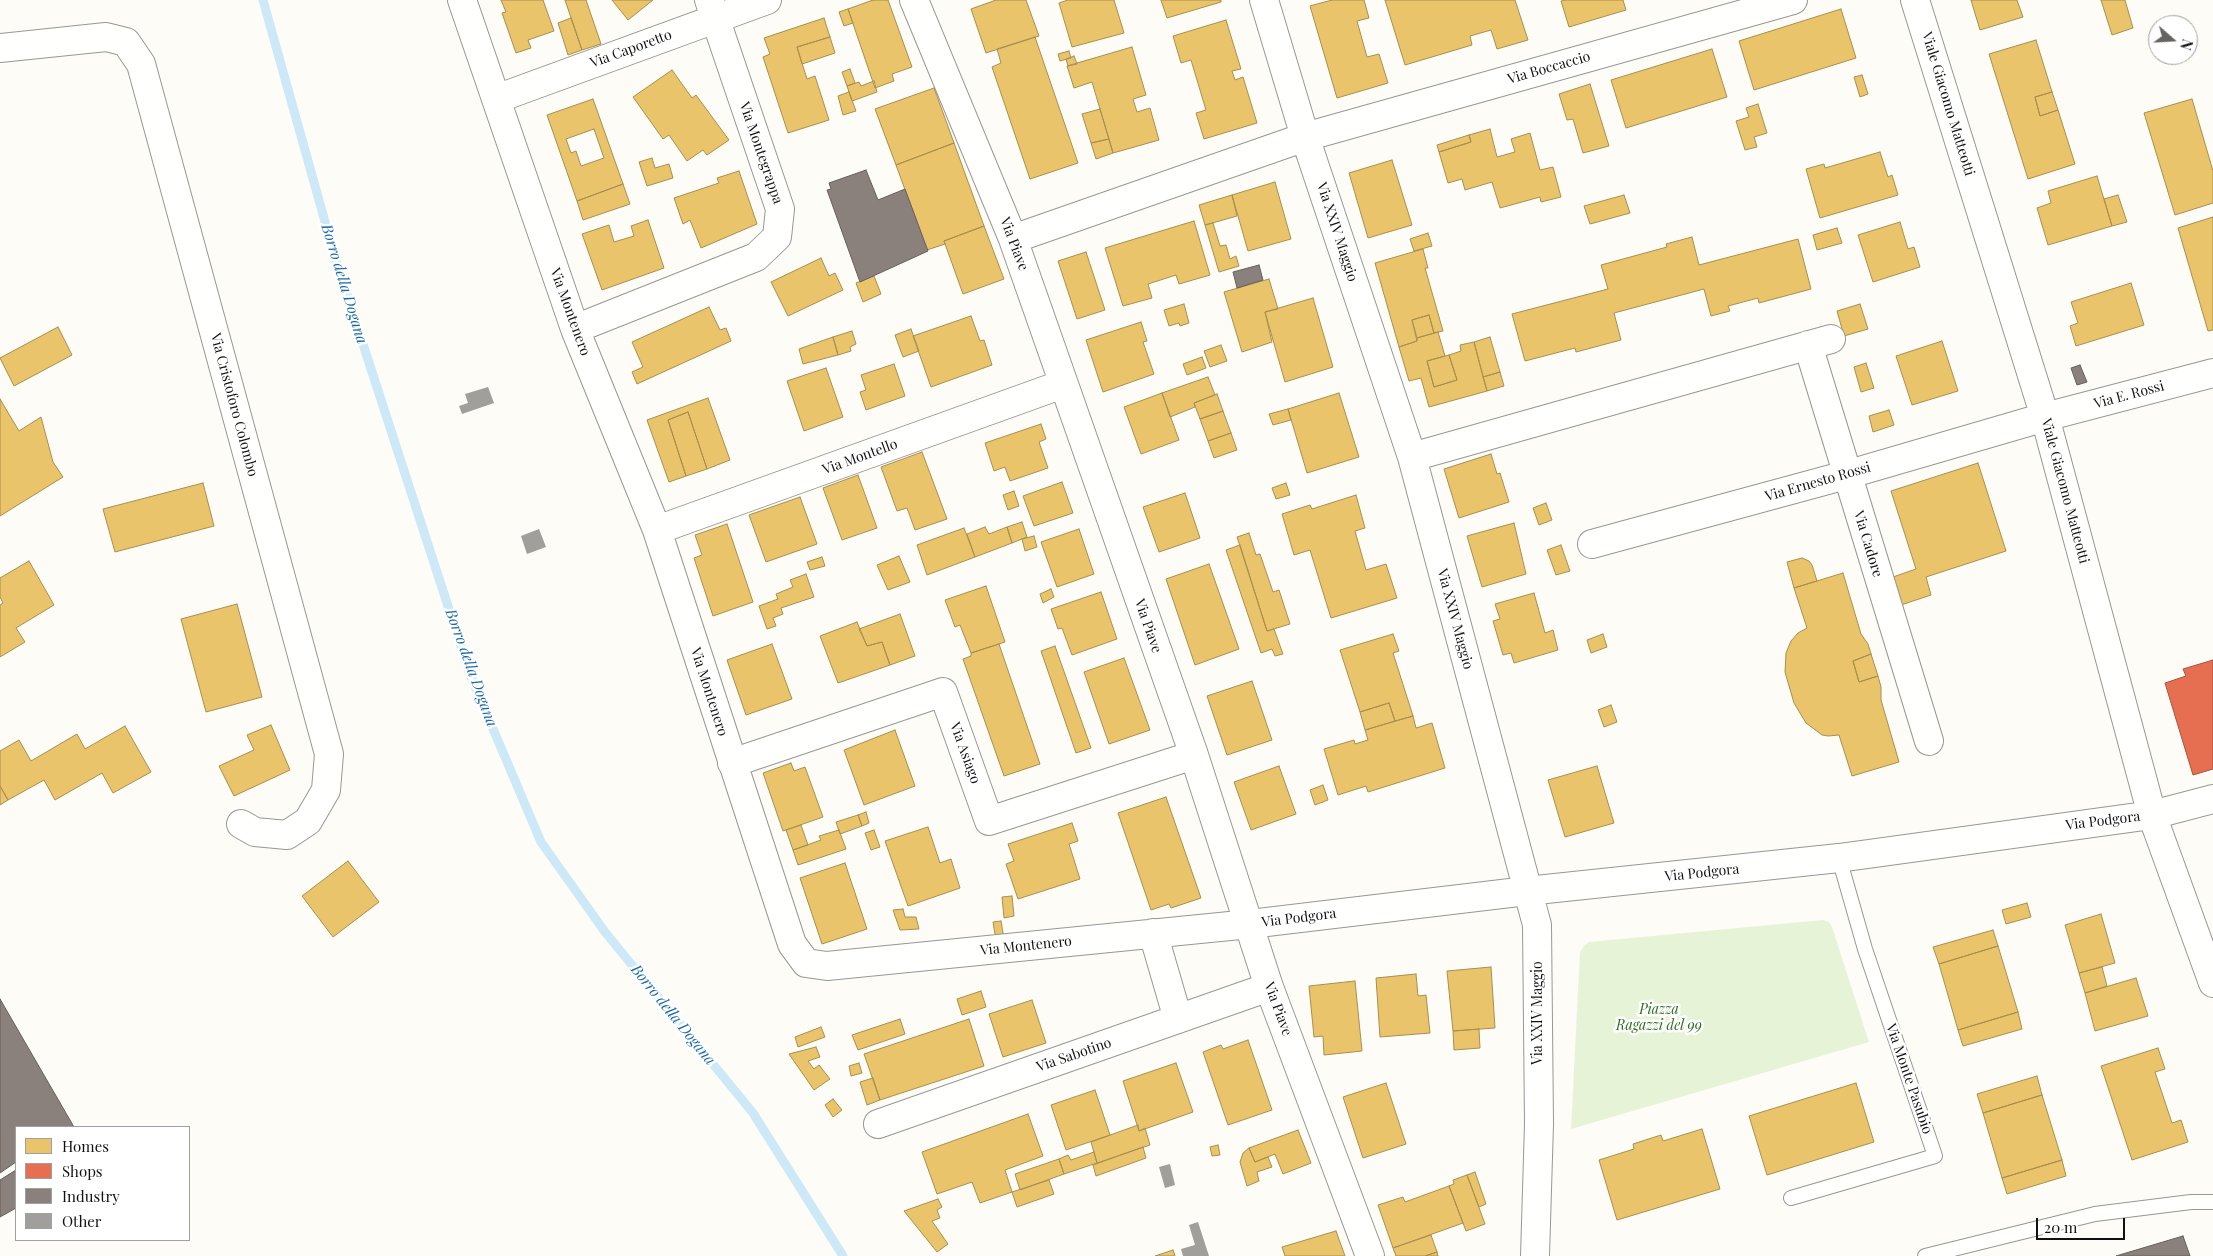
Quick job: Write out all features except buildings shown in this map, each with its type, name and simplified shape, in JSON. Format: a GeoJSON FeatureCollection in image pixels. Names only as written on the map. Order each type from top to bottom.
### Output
{"type":"FeatureCollection","features":[{"type":"Feature","properties":{"kind":"street","name":"Via Montenero"},"geometry":{"type":"LineString","coordinates":[[462,0],[575,329],[657,530],[792,944],[806,963],[827,966],[1250,924]]}},
{"type":"Feature","properties":{"kind":"street","name":"Via Caporetto"},"geometry":{"type":"LineString","coordinates":[[496,99],[712,9],[767,0]]}},
{"type":"Feature","properties":{"kind":"street","name":"Via Piave"},"geometry":{"type":"LineString","coordinates":[[914,0],[1013,239],[1194,755],[1269,987],[1370,1256]]}},
{"type":"Feature","properties":{"kind":"street","name":"Via XXIV Maggio"},"geometry":{"type":"LineString","coordinates":[[1264,0],[1305,137],[1412,457],[1537,925],[1539,1124],[1535,1256]]}},
{"type":"Feature","properties":{"kind":"street"},"geometry":{"type":"LineString","coordinates":[[1724,0],[1750,12]]}},
{"type":"Feature","properties":{"kind":"street","name":"Via Boccaccio"},"geometry":{"type":"LineString","coordinates":[[1013,239],[1305,137],[1793,0]]}},
{"type":"Feature","properties":{"kind":"street","name":"Viale Giacomo Matteotti"},"geometry":{"type":"LineString","coordinates":[[1915,0],[2045,417],[2152,815],[2213,982]]}},
{"type":"Feature","properties":{"kind":"street","name":"Via Montegrappa"},"geometry":{"type":"LineString","coordinates":[[575,329],[756,257],[777,237],[780,209],[712,9]]}},
{"type":"Feature","properties":{"kind":"street","name":"Via Cristoforo Colombo"},"geometry":{"type":"LineString","coordinates":[[0,48],[106,37],[126,42],[141,64],[329,754],[326,790],[308,821],[287,835],[255,832],[241,824]]}},
{"type":"Feature","properties":{"kind":"street","name":"Via Cadore"},"geometry":{"type":"LineString","coordinates":[[1412,457],[1820,342],[1846,475],[1929,742]]}},
{"type":"Feature","properties":{"kind":"street","name":"Via E. Rossi"},"geometry":{"type":"LineString","coordinates":[[2045,417],[2213,373]]}},
{"type":"Feature","properties":{"kind":"street","name":"Via Montello"},"geometry":{"type":"LineString","coordinates":[[657,530],[1064,384]]}},
{"type":"Feature","properties":{"kind":"street","name":"Via Ernesto Rossi"},"geometry":{"type":"LineString","coordinates":[[1592,544],[1846,475],[2045,417]]}},
{"type":"Feature","properties":{"kind":"street","name":"Via Asiago"},"geometry":{"type":"LineString","coordinates":[[732,763],[943,692],[989,821],[1194,755]]}},
{"type":"Feature","properties":{"kind":"street","name":"Via Podgora"},"geometry":{"type":"LineString","coordinates":[[1250,924],[1527,891],[1839,858],[2152,815],[2213,799]]}},
{"type":"Feature","properties":{"kind":"street"},"geometry":{"type":"LineString","coordinates":[[1153,933],[1178,1019]]}},
{"type":"Feature","properties":{"kind":"street","name":"Via Sabotino"},"geometry":{"type":"LineString","coordinates":[[878,1124],[1269,987]]}},
{"type":"Feature","properties":{"kind":"lane","name":"Via Monte Pasubio"},"geometry":{"type":"LineString","coordinates":[[1791,1198],[1935,1156],[1865,948],[1839,858]]}},
{"type":"Feature","properties":{"kind":"lane"},"geometry":{"type":"LineString","coordinates":[[1925,1256],[2095,1214],[2190,1202],[2213,1202]]}},
{"type":"Feature","properties":{"kind":"green space","name":"Piazza Ragazzi del 99"},"geometry":{"type":"Polygon","coordinates":[[[1823,920],[1829,922],[1832,927],[1869,1042],[1571,1129],[1580,952],[1584,946],[1589,942],[1823,920]]]}},
{"type":"Feature","properties":{"kind":"waterway","name":"Borro della Dogana"},"geometry":{"type":"LineString","coordinates":[[263,0],[336,261],[471,677],[541,842],[605,932],[753,1113],[843,1256]]}}]}
